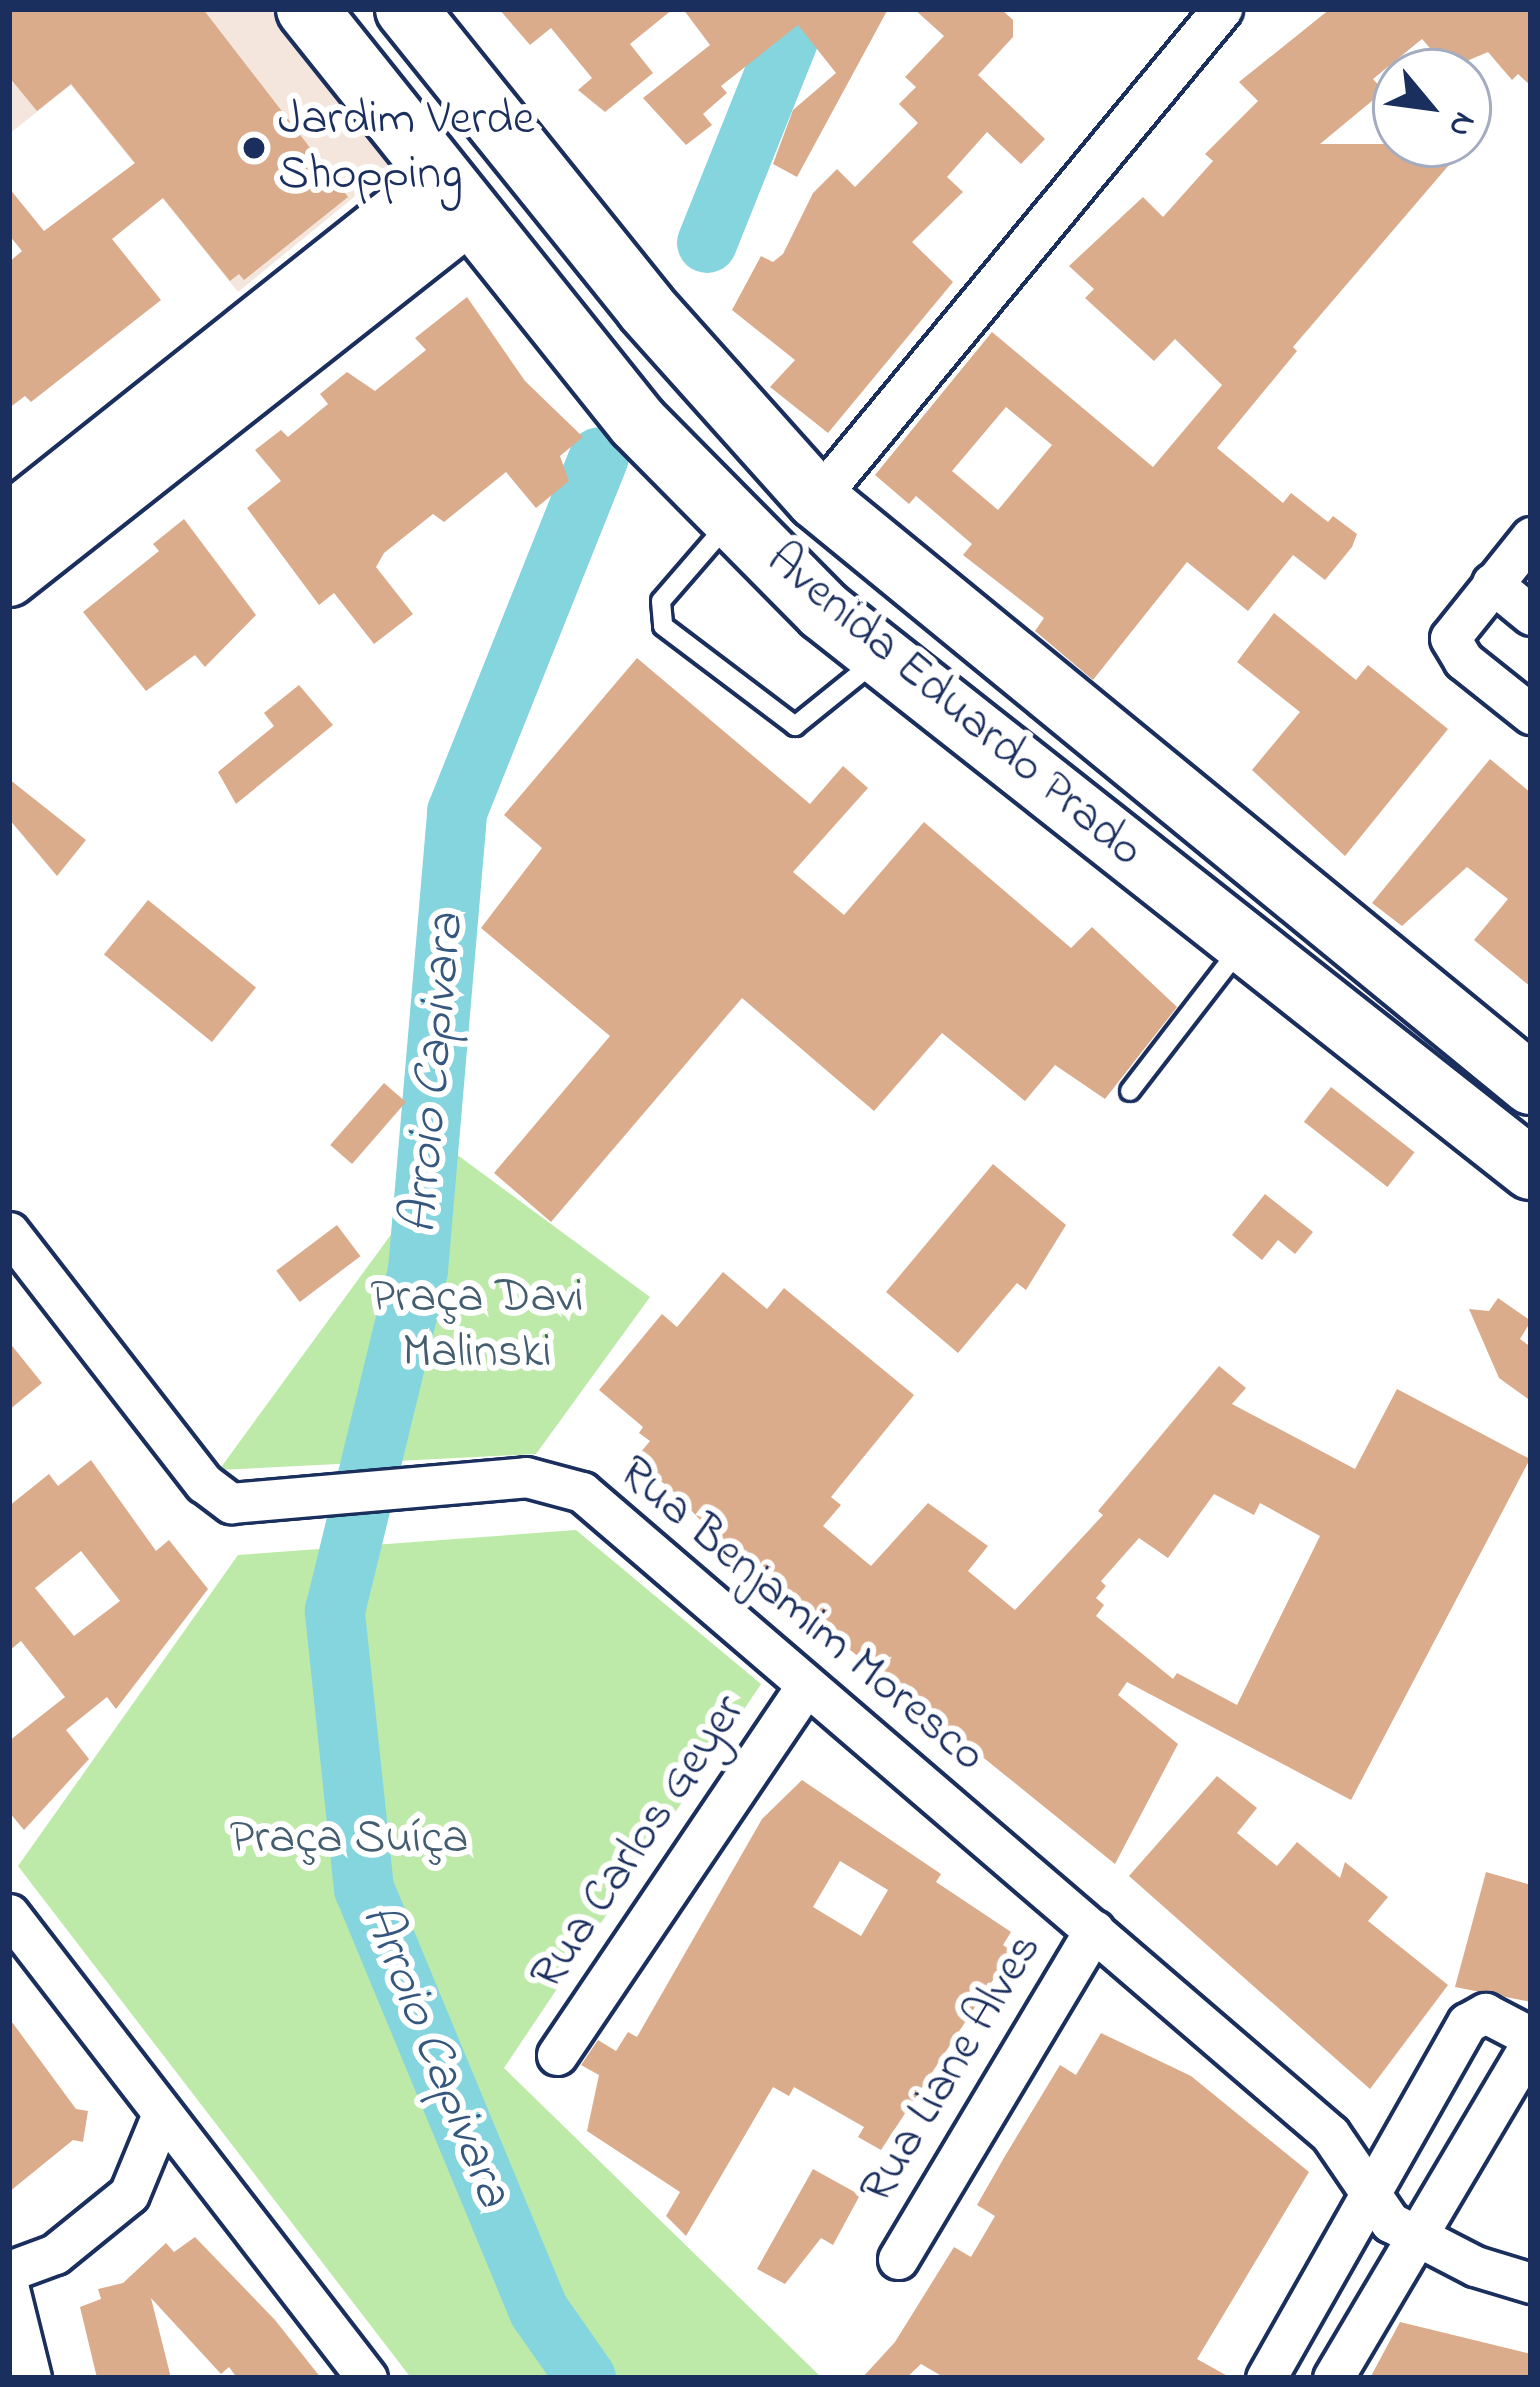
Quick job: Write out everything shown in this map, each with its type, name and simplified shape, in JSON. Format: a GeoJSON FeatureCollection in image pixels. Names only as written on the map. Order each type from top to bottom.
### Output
{"type":"FeatureCollection","features":[{"type":"Feature","properties":{"kind":"main road","name":"Avenida Eduardo Prado"},"geometry":{"type":"LineString","coordinates":[[307,9],[637,422],[824,611],[1531,1168]]}},
{"type":"Feature","properties":{"kind":"main road","name":"Avenida Eduardo Prado"},"geometry":{"type":"LineString","coordinates":[[406,9],[646,308],[818,499],[1531,1084]]}},
{"type":"Feature","properties":{"kind":"main road"},"geometry":{"type":"LineString","coordinates":[[454,197],[485,159],[472,89]]}},
{"type":"Feature","properties":{"kind":"street"},"geometry":{"type":"LineString","coordinates":[[818,499],[1222,9]]}},
{"type":"Feature","properties":{"kind":"street"},"geometry":{"type":"LineString","coordinates":[[9,579],[162,429],[454,197]]}},
{"type":"Feature","properties":{"kind":"street"},"geometry":{"type":"LineString","coordinates":[[9,521],[162,429]]}},
{"type":"Feature","properties":{"kind":"street"},"geometry":{"type":"LineString","coordinates":[[1531,537],[1450,638],[1463,660],[1531,714]]}},
{"type":"Feature","properties":{"kind":"street"},"geometry":{"type":"LineString","coordinates":[[1492,583],[1531,615]]}},
{"type":"Feature","properties":{"kind":"street","name":"Rua Benjamim Moresco"},"geometry":{"type":"LineString","coordinates":[[9,1232],[204,1483],[231,1503],[526,1477],[557,1482],[606,1510],[806,1688],[1330,2134],[1390,2222],[1415,2240]]}},
{"type":"Feature","properties":{"kind":"street","name":"Rua Carlos Geyer"},"geometry":{"type":"LineString","coordinates":[[557,2055],[806,1688]]}},
{"type":"Feature","properties":{"kind":"street"},"geometry":{"type":"LineString","coordinates":[[9,1914],[368,2378]]}},
{"type":"Feature","properties":{"kind":"street","name":"Rua Liane Alves"},"geometry":{"type":"LineString","coordinates":[[898,2260],[1094,1930]]}},
{"type":"Feature","properties":{"kind":"street"},"geometry":{"type":"LineString","coordinates":[[1266,2378],[1370,2189],[1474,2015],[1495,2016],[1531,2040],[1334,2378]]}},
{"type":"Feature","properties":{"kind":"street"},"geometry":{"type":"LineString","coordinates":[[9,2271],[55,2254],[129,2194],[162,2114]]}},
{"type":"Feature","properties":{"kind":"street"},"geometry":{"type":"LineString","coordinates":[[1415,2240],[1531,2283]]}},
{"type":"Feature","properties":{"kind":"street"},"geometry":{"type":"LineString","coordinates":[[9,2289],[31,2378]]}},
{"type":"Feature","properties":{"kind":"lane"},"geometry":{"type":"LineString","coordinates":[[733,518],[661,601],[663,626],[795,726],[881,656]]}},
{"type":"Feature","properties":{"kind":"lane"},"geometry":{"type":"LineString","coordinates":[[1130,1091],[1244,943]]}},
{"type":"Feature","properties":{"kind":"shaded area","name":"Jardim Verde Shopping"},"geometry":{"type":"Polygon","coordinates":[[[9,9],[274,9],[397,162],[238,292],[71,85],[9,134],[9,9]]]}},
{"type":"Feature","properties":{"kind":"green space","name":"Praça Davi Malinski"},"geometry":{"type":"Polygon","coordinates":[[[452,1151],[650,1297],[536,1454],[219,1470],[452,1151]]]}},
{"type":"Feature","properties":{"kind":"green space","name":"Praça Suíça"},"geometry":{"type":"Polygon","coordinates":[[[576,1530],[761,1684],[504,2068],[822,2378],[411,2378],[18,1866],[238,1555],[576,1530]]]}},
{"type":"Feature","properties":{"kind":"building","name":"Jardim Verde Shopping"},"geometry":{"type":"Polygon","coordinates":[[[9,9],[203,9],[348,197],[244,280],[239,274],[230,281],[163,198],[112,239],[161,300],[31,402],[25,396],[9,408],[9,262],[22,251],[9,235],[9,188],[44,231],[135,163],[71,84],[37,111],[9,77],[9,9]]]}},
{"type":"Feature","properties":{"kind":"building"},"geometry":{"type":"Polygon","coordinates":[[[499,9],[673,9],[630,44],[653,73],[605,112],[578,90],[592,78],[551,28],[530,45],[499,9]]]}},
{"type":"Feature","properties":{"kind":"building"},"geometry":{"type":"Polygon","coordinates":[[[683,9],[888,9],[797,177],[773,164],[793,110],[836,73],[798,25],[721,86],[727,93],[703,114],[712,125],[686,145],[643,98],[710,45],[683,9]]]}},
{"type":"Feature","properties":{"kind":"building"},"geometry":{"type":"Polygon","coordinates":[[[914,9],[1001,9],[1013,20],[1013,37],[978,75],[1045,139],[1021,164],[987,132],[947,177],[963,192],[912,242],[953,282],[828,433],[770,387],[795,360],[732,310],[761,256],[773,262],[783,254],[813,193],[837,169],[855,187],[918,123],[899,104],[916,87],[905,77],[944,36],[914,9]]]}},
{"type":"Feature","properties":{"kind":"building"},"geometry":{"type":"Polygon","coordinates":[[[1330,9],[1531,9],[1531,86],[1518,74],[1512,80],[1492,57],[1492,48],[1430,48],[1422,39],[1411,48],[1372,48],[1372,101],[1320,144],[1372,144],[1372,168],[1446,168],[1293,347],[1297,351],[1217,448],[1283,503],[1291,493],[1328,522],[1333,516],[1357,534],[1352,547],[1325,580],[1293,555],[1248,611],[1187,562],[1093,680],[1035,631],[1044,618],[963,555],[972,544],[916,496],[909,504],[875,475],[992,332],[1153,467],[1222,385],[1175,339],[1154,361],[1085,298],[1094,289],[1069,266],[1143,197],[1163,217],[1213,161],[1205,154],[1258,101],[1239,82],[1330,9]],[[1006,407],[952,471],[998,510],[1052,445],[1006,407]]]}},
{"type":"Feature","properties":{"kind":"building"},"geometry":{"type":"Polygon","coordinates":[[[467,297],[525,381],[583,437],[560,456],[569,481],[536,508],[506,472],[444,522],[433,514],[384,553],[376,567],[413,614],[374,644],[334,593],[319,605],[247,508],[281,481],[255,450],[281,430],[288,437],[328,404],[320,394],[347,372],[375,391],[426,350],[415,338],[467,297]]]}},
{"type":"Feature","properties":{"kind":"building"},"geometry":{"type":"Polygon","coordinates":[[[184,519],[256,615],[205,667],[195,655],[146,691],[83,612],[159,551],[153,544],[184,519]]]}},
{"type":"Feature","properties":{"kind":"building"},"geometry":{"type":"Polygon","coordinates":[[[1274,613],[1356,680],[1368,665],[1448,729],[1345,856],[1252,770],[1300,712],[1237,662],[1274,613]]]}},
{"type":"Feature","properties":{"kind":"building"},"geometry":{"type":"Polygon","coordinates":[[[637,658],[810,804],[843,766],[868,788],[793,872],[844,915],[924,822],[1071,948],[1092,927],[1177,1007],[1105,1099],[1055,1065],[1025,1101],[942,1033],[874,1111],[742,998],[551,1222],[494,1173],[610,1036],[481,928],[542,848],[504,815],[637,658]]]}},
{"type":"Feature","properties":{"kind":"building"},"geometry":{"type":"Polygon","coordinates":[[[299,685],[333,725],[236,804],[218,772],[274,726],[264,713],[299,685]]]}},
{"type":"Feature","properties":{"kind":"building"},"geometry":{"type":"Polygon","coordinates":[[[1490,759],[1531,793],[1531,987],[1474,940],[1508,899],[1467,867],[1402,926],[1372,903],[1490,759]]]}},
{"type":"Feature","properties":{"kind":"building"},"geometry":{"type":"Polygon","coordinates":[[[9,779],[86,840],[57,876],[9,819],[9,779]]]}},
{"type":"Feature","properties":{"kind":"building"},"geometry":{"type":"Polygon","coordinates":[[[148,900],[256,987],[212,1042],[104,954],[148,900]]]}},
{"type":"Feature","properties":{"kind":"building"},"geometry":{"type":"Polygon","coordinates":[[[384,1083],[406,1102],[352,1164],[330,1145],[384,1083]]]}},
{"type":"Feature","properties":{"kind":"building"},"geometry":{"type":"Polygon","coordinates":[[[1331,1087],[1415,1152],[1387,1187],[1304,1122],[1331,1087]]]}},
{"type":"Feature","properties":{"kind":"building"},"geometry":{"type":"Polygon","coordinates":[[[993,1164],[1066,1225],[1026,1290],[1017,1283],[958,1353],[886,1292],[993,1164]]]}},
{"type":"Feature","properties":{"kind":"building"},"geometry":{"type":"Polygon","coordinates":[[[1265,1194],[1313,1232],[1295,1254],[1278,1240],[1262,1260],[1232,1235],[1265,1194]]]}},
{"type":"Feature","properties":{"kind":"building"},"geometry":{"type":"Polygon","coordinates":[[[337,1225],[360,1256],[300,1302],[276,1271],[337,1225]]]}},
{"type":"Feature","properties":{"kind":"building"},"geometry":{"type":"Polygon","coordinates":[[[723,1272],[767,1309],[784,1288],[914,1395],[831,1497],[841,1505],[823,1526],[871,1566],[928,1503],[988,1546],[968,1571],[1015,1610],[1103,1515],[1098,1511],[1219,1366],[1246,1388],[1232,1404],[1355,1469],[1397,1389],[1530,1459],[1351,1800],[1127,1682],[1118,1695],[1178,1744],[1115,1864],[698,1527],[702,1522],[635,1459],[650,1441],[639,1433],[643,1427],[599,1390],[662,1314],[677,1327],[723,1272]],[[1214,1494],[1168,1558],[1139,1538],[1101,1581],[1106,1586],[1096,1598],[1104,1605],[1096,1616],[1173,1679],[1177,1673],[1237,1705],[1320,1536],[1260,1503],[1254,1515],[1214,1494]]]}},
{"type":"Feature","properties":{"kind":"building"},"geometry":{"type":"Polygon","coordinates":[[[1498,1298],[1531,1321],[1520,1339],[1531,1347],[1531,1401],[1499,1378],[1469,1309],[1489,1311],[1498,1298]]]}},
{"type":"Feature","properties":{"kind":"building"},"geometry":{"type":"Polygon","coordinates":[[[9,1342],[42,1383],[9,1410],[9,1342]]]}},
{"type":"Feature","properties":{"kind":"building"},"geometry":{"type":"Polygon","coordinates":[[[91,1460],[156,1551],[169,1540],[208,1589],[116,1709],[107,1697],[66,1730],[89,1759],[24,1830],[9,1812],[9,1741],[65,1697],[21,1641],[9,1651],[9,1506],[49,1474],[58,1486],[91,1460]],[[81,1551],[35,1588],[74,1636],[120,1601],[81,1551]]]}},
{"type":"Feature","properties":{"kind":"building"},"geometry":{"type":"Polygon","coordinates":[[[1217,1776],[1257,1808],[1237,1833],[1277,1866],[1297,1842],[1340,1878],[1345,1862],[1388,1897],[1368,1921],[1448,1985],[1370,2089],[1129,1876],[1217,1776]]]}},
{"type":"Feature","properties":{"kind":"building"},"geometry":{"type":"Polygon","coordinates":[[[802,1780],[941,1874],[936,1882],[1011,1932],[1003,1945],[1012,1951],[881,2150],[858,2137],[864,2127],[794,2087],[789,2096],[773,2087],[686,2236],[666,2216],[680,2192],[587,2131],[599,2075],[581,2065],[598,2040],[616,2051],[628,2032],[637,2037],[762,1819],[802,1780]],[[840,1861],[813,1907],[861,1936],[888,1890],[840,1861]]]}},
{"type":"Feature","properties":{"kind":"building"},"geometry":{"type":"Polygon","coordinates":[[[1486,1872],[1531,1885],[1531,2002],[1455,1987],[1486,1872]]]}},
{"type":"Feature","properties":{"kind":"building"},"geometry":{"type":"Polygon","coordinates":[[[9,2018],[76,2109],[88,2111],[83,2142],[73,2140],[9,2192],[9,2018]]]}},
{"type":"Feature","properties":{"kind":"building"},"geometry":{"type":"Polygon","coordinates":[[[1101,2033],[1191,2076],[1309,2172],[1197,2359],[1231,2378],[945,2378],[921,2364],[906,2378],[862,2378],[895,2342],[954,2247],[971,2257],[995,2216],[977,2205],[1005,2156],[1060,2065],[1076,2075],[1101,2033]]]}},
{"type":"Feature","properties":{"kind":"building"},"geometry":{"type":"Polygon","coordinates":[[[813,2169],[860,2195],[833,2245],[821,2238],[785,2284],[757,2269],[813,2169]]]}},
{"type":"Feature","properties":{"kind":"building"},"geometry":{"type":"Polygon","coordinates":[[[195,2237],[275,2320],[321,2378],[237,2378],[229,2367],[221,2374],[151,2298],[171,2378],[97,2378],[80,2307],[101,2299],[98,2289],[123,2283],[166,2243],[174,2252],[195,2237]]]}},
{"type":"Feature","properties":{"kind":"building"},"geometry":{"type":"Polygon","coordinates":[[[1400,2322],[1531,2354],[1531,2378],[1370,2378],[1400,2322]]]}},
{"type":"Feature","properties":{"kind":"waterway","name":"Arroio Capivara"},"geometry":{"type":"LineString","coordinates":[[707,243],[796,20],[809,9]]}},
{"type":"Feature","properties":{"kind":"waterway","name":"Arroio Capivara"},"geometry":{"type":"LineString","coordinates":[[586,2378],[539,2311],[364,1889],[335,1611],[418,1270],[457,812],[599,457]]}},
{"type":"Feature","properties":{"kind":"place","name":"Jardim Verde Shopping"},"geometry":{"type":"Point","coordinates":[254,148]}}]}
